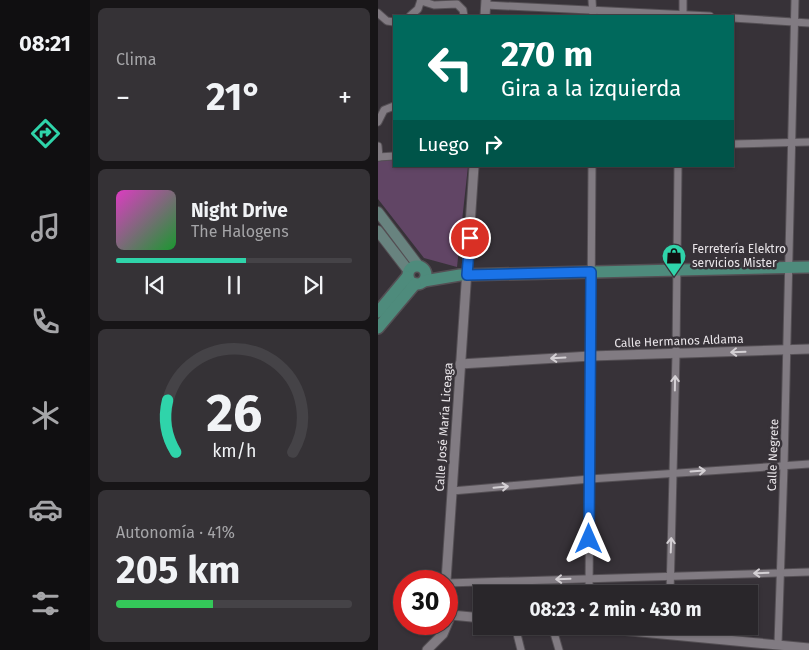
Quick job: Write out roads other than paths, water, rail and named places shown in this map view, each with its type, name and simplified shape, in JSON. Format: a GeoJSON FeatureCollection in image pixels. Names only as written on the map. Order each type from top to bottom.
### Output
{"type":"FeatureCollection","features":[{"type":"Feature","properties":{"kind":"main road"},"geometry":{"type":"LineString","coordinates":[[378,212],[416,274]]}},
{"type":"Feature","properties":{"kind":"main road"},"geometry":{"type":"LineString","coordinates":[[378,231],[416,274]]}},
{"type":"Feature","properties":{"kind":"main road"},"geometry":{"type":"LineString","coordinates":[[378,312],[416,274],[463,275],[810,267]]}},
{"type":"Feature","properties":{"kind":"main road"},"geometry":{"type":"LineString","coordinates":[[378,328],[416,274]]}},
{"type":"Feature","properties":{"kind":"street"},"geometry":{"type":"LineString","coordinates":[[411,15],[418,9],[421,0],[434,5],[454,2],[461,6],[464,15]]}},
{"type":"Feature","properties":{"kind":"street"},"geometry":{"type":"LineString","coordinates":[[592,0],[592,13]]}},
{"type":"Feature","properties":{"kind":"street"},"geometry":{"type":"LineString","coordinates":[[485,15],[486,2],[592,13],[683,15],[683,0]]}},
{"type":"Feature","properties":{"kind":"street","name":"Calle Negrete"},"geometry":{"type":"LineString","coordinates":[[778,644],[795,0]]}},
{"type":"Feature","properties":{"kind":"street"},"geometry":{"type":"LineString","coordinates":[[378,13],[387,21],[393,22]]}},
{"type":"Feature","properties":{"kind":"street"},"geometry":{"type":"LineString","coordinates":[[734,18],[810,23]]}},
{"type":"Feature","properties":{"kind":"street"},"geometry":{"type":"LineString","coordinates":[[378,122],[384,110],[393,106]]}},
{"type":"Feature","properties":{"kind":"street"},"geometry":{"type":"LineString","coordinates":[[734,144],[810,142]]}},
{"type":"Feature","properties":{"kind":"street"},"geometry":{"type":"LineString","coordinates":[[378,146],[378,157],[393,156]]}},
{"type":"Feature","properties":{"kind":"street","name":"Calle José María Liceaga"},"geometry":{"type":"LineString","coordinates":[[447,570],[460,364],[463,275],[474,167]]}},
{"type":"Feature","properties":{"kind":"street"},"geometry":{"type":"LineString","coordinates":[[589,585],[592,167]]}},
{"type":"Feature","properties":{"kind":"street"},"geometry":{"type":"LineString","coordinates":[[670,585],[676,354],[678,167]]}},
{"type":"Feature","properties":{"kind":"street","name":"Calle Hermanos Aldama"},"geometry":{"type":"LineString","coordinates":[[460,364],[591,356],[810,349]]}},
{"type":"Feature","properties":{"kind":"street"},"geometry":{"type":"LineString","coordinates":[[452,491],[590,479],[810,464]]}},
{"type":"Feature","properties":{"kind":"street"},"geometry":{"type":"LineString","coordinates":[[458,582],[810,572]]}},
{"type":"Feature","properties":{"kind":"street"},"geometry":{"type":"LineString","coordinates":[[458,614],[473,616]]}},
{"type":"Feature","properties":{"kind":"street"},"geometry":{"type":"LineString","coordinates":[[427,650],[442,635]]}},
{"type":"Feature","properties":{"kind":"street"},"geometry":{"type":"LineString","coordinates":[[517,635],[521,650]]}},
{"type":"Feature","properties":{"kind":"street"},"geometry":{"type":"LineString","coordinates":[[555,635],[559,650]]}},
{"type":"Feature","properties":{"kind":"street"},"geometry":{"type":"LineString","coordinates":[[707,635],[810,648]]}},
{"type":"Feature","properties":{"kind":"place","name":"Ferretería Elektro servicios Mister"},"geometry":{"type":"Point","coordinates":[674,277]}}]}
